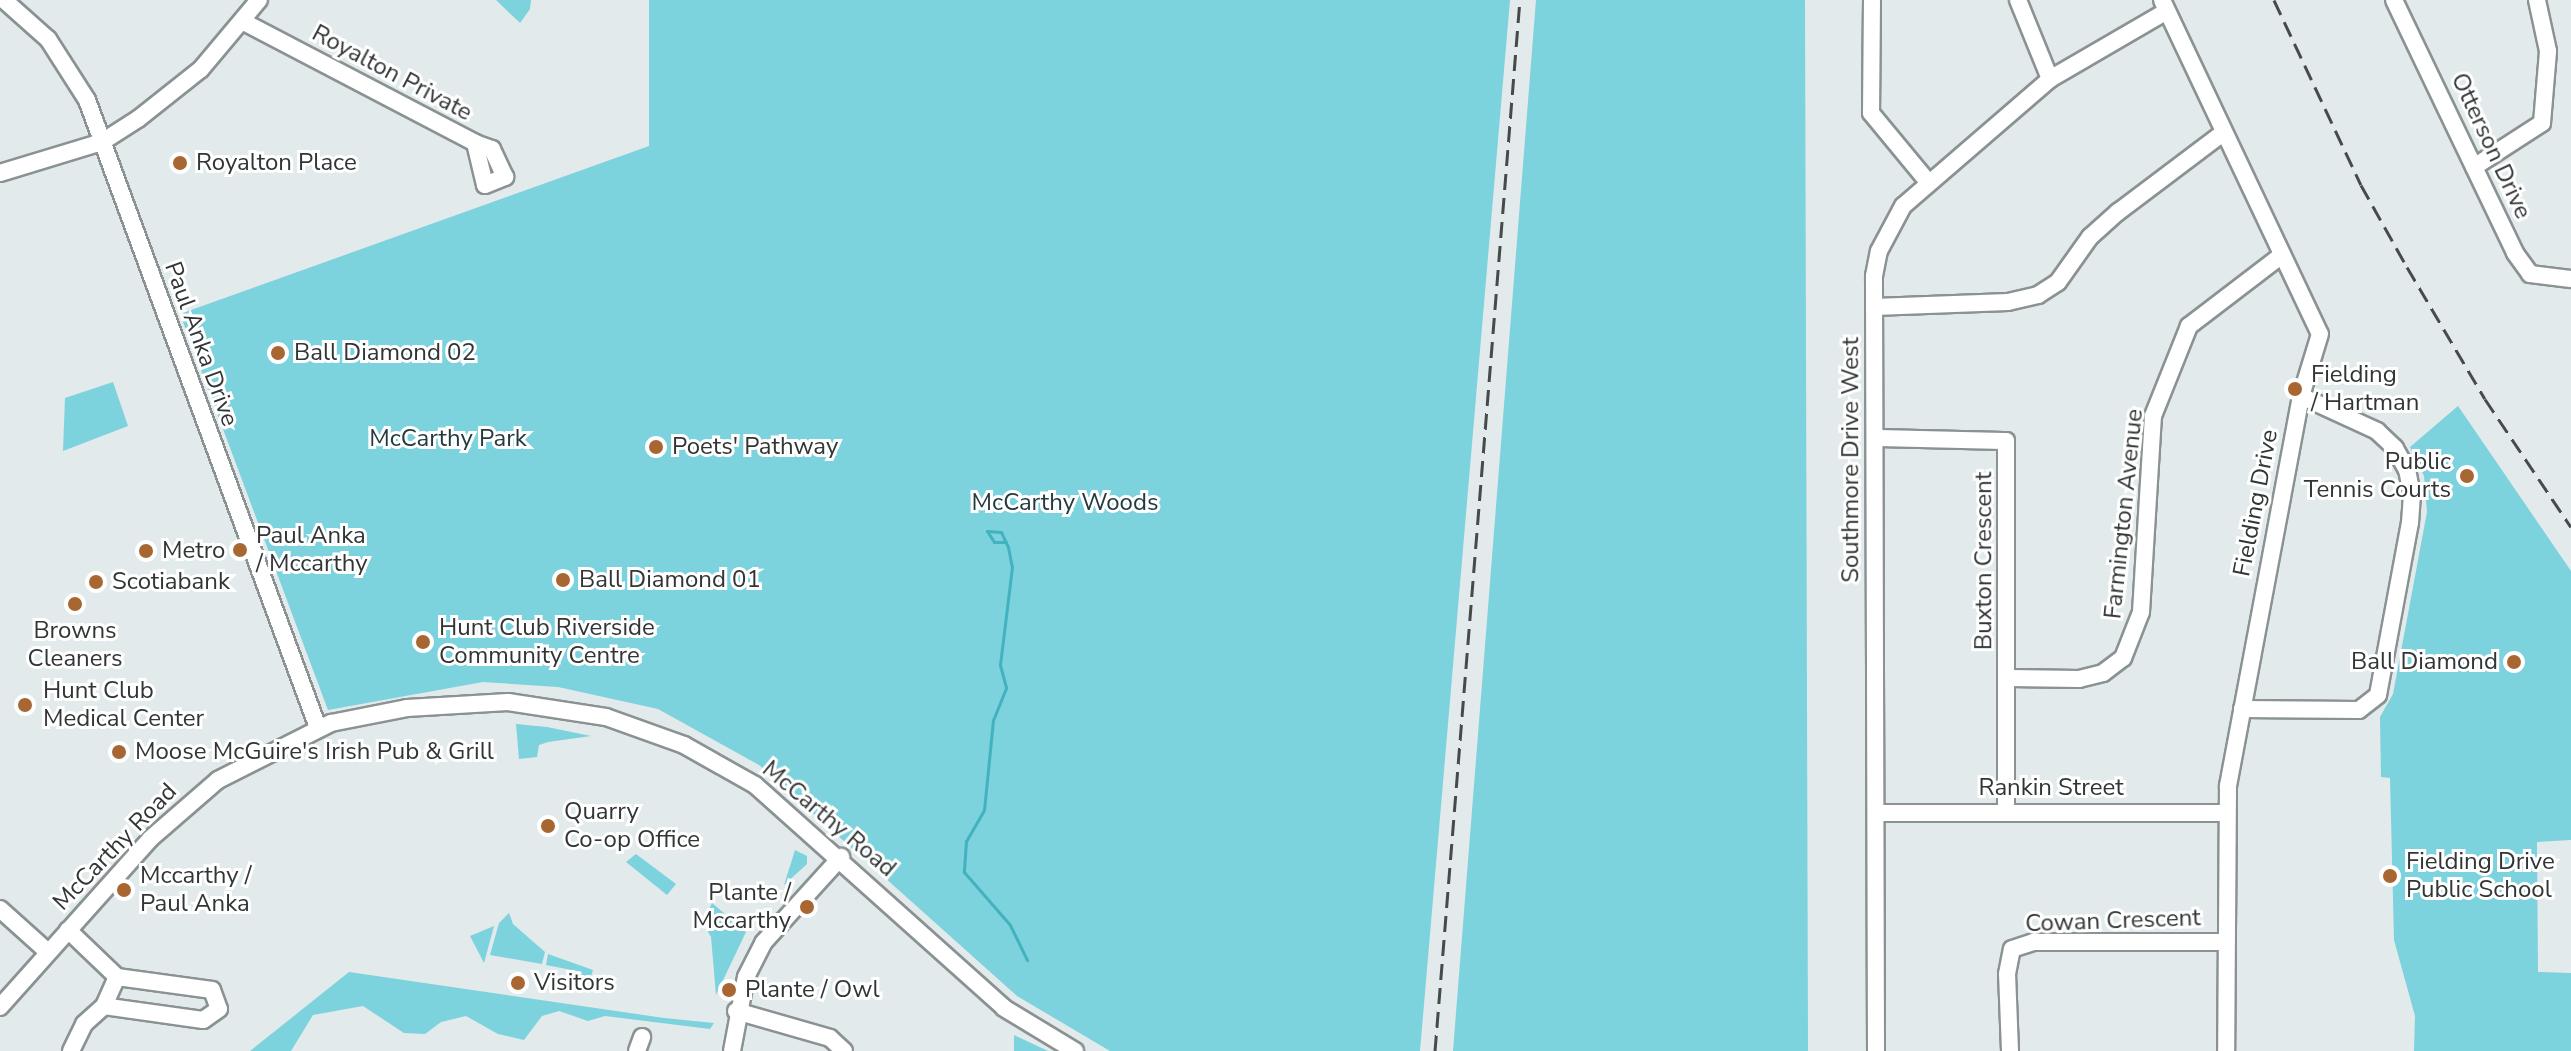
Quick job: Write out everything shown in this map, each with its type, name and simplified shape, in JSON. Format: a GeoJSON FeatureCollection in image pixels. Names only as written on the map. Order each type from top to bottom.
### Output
{"type":"FeatureCollection","features":[{"type":"Feature","properties":{"kind":"street","name":"Paul Anka Drive"},"geometry":{"type":"LineString","coordinates":[[4,0],[35,24],[58,53],[87,100],[318,728]]}},
{"type":"Feature","properties":{"kind":"street"},"geometry":{"type":"LineString","coordinates":[[0,173],[102,142],[181,88],[244,22],[259,0]]}},
{"type":"Feature","properties":{"kind":"street"},"geometry":{"type":"LineString","coordinates":[[1872,0],[1871,113],[1929,183]]}},
{"type":"Feature","properties":{"kind":"street"},"geometry":{"type":"LineString","coordinates":[[2018,0],[2050,79]]}},
{"type":"Feature","properties":{"kind":"street","name":"Otterson Drive"},"geometry":{"type":"LineString","coordinates":[[2394,0],[2474,167],[2530,274],[2571,279]]}},
{"type":"Feature","properties":{"kind":"street"},"geometry":{"type":"LineString","coordinates":[[2474,167],[2542,123],[2548,51],[2537,0]]}},
{"type":"Feature","properties":{"kind":"street","name":"Southmore Drive West"},"geometry":{"type":"LineString","coordinates":[[1876,1051],[1874,276],[1888,226],[1929,183],[2050,79],[2164,5]]}},
{"type":"Feature","properties":{"kind":"street","name":"Fielding Drive"},"geometry":{"type":"LineString","coordinates":[[2164,5],[2282,255],[2307,297],[2320,334],[2301,396],[2242,709],[2226,813],[2226,1051]]}},
{"type":"Feature","properties":{"kind":"street","name":"Royalton Private"},"geometry":{"type":"LineString","coordinates":[[244,22],[475,143]]}},
{"type":"Feature","properties":{"kind":"street"},"geometry":{"type":"LineString","coordinates":[[1874,307],[2008,302],[2038,295],[2058,282],[2090,237],[2118,212],[2223,133]]}},
{"type":"Feature","properties":{"kind":"street","name":"Farmington Avenue"},"geometry":{"type":"LineString","coordinates":[[2009,678],[2079,679],[2103,673],[2123,658],[2141,612],[2153,416],[2189,326],[2282,255]]}},
{"type":"Feature","properties":{"kind":"street"},"geometry":{"type":"LineString","coordinates":[[2242,709],[2359,710],[2378,695],[2410,523],[2412,495],[2407,470],[2395,448],[2377,431],[2301,396]]}},
{"type":"Feature","properties":{"kind":"street","name":"Buxton Crescent"},"geometry":{"type":"LineString","coordinates":[[1876,438],[2006,441],[2009,678],[2006,812]]}},
{"type":"Feature","properties":{"kind":"street","name":"McCarthy Road"},"geometry":{"type":"LineString","coordinates":[[0,1007],[182,808],[218,780],[318,728],[407,708],[508,702],[606,717],[684,745],[755,785],[841,857],[1004,1008],[1075,1051]]}},
{"type":"Feature","properties":{"kind":"street","name":"Rankin Street"},"geometry":{"type":"LineString","coordinates":[[1876,813],[2226,813]]}},
{"type":"Feature","properties":{"kind":"street"},"geometry":{"type":"LineString","coordinates":[[732,1051],[736,1011],[764,942],[841,857]]}},
{"type":"Feature","properties":{"kind":"street"},"geometry":{"type":"LineString","coordinates":[[0,909],[48,952]]}},
{"type":"Feature","properties":{"kind":"street"},"geometry":{"type":"LineString","coordinates":[[68,930],[117,977],[212,990],[219,1009],[203,1020],[104,1006]]}},
{"type":"Feature","properties":{"kind":"street","name":"Cowan Crescent"},"geometry":{"type":"LineString","coordinates":[[2010,1051],[2007,974],[2012,949],[2034,942],[2225,942]]}},
{"type":"Feature","properties":{"kind":"street"},"geometry":{"type":"LineString","coordinates":[[71,1051],[84,1024],[104,1006],[117,977]]}},
{"type":"Feature","properties":{"kind":"street"},"geometry":{"type":"LineString","coordinates":[[736,1011],[830,1038],[844,1051]]}},
{"type":"Feature","properties":{"kind":"green space"},"geometry":{"type":"Polygon","coordinates":[[[496,0],[531,0],[530,9],[520,23],[496,0]]]}},
{"type":"Feature","properties":{"kind":"green space","name":"McCarthy Woods"},"geometry":{"type":"Polygon","coordinates":[[[649,0],[1510,0],[1420,1051],[1110,1051],[1017,996],[759,765],[658,709],[558,687],[483,682],[328,710],[180,314],[649,146],[649,0]]]}},
{"type":"Feature","properties":{"kind":"green space"},"geometry":{"type":"Polygon","coordinates":[[[1536,0],[1805,0],[1808,1051],[1453,1051],[1536,0]]]}},
{"type":"Feature","properties":{"kind":"green space"},"geometry":{"type":"Polygon","coordinates":[[[113,382],[128,426],[63,451],[65,398],[113,382]]]}},
{"type":"Feature","properties":{"kind":"green space"},"geometry":{"type":"Polygon","coordinates":[[[2458,406],[2571,571],[2571,840],[2537,842],[2538,972],[2571,973],[2571,1051],[2414,1051],[2415,1016],[2394,940],[2390,778],[2381,777],[2380,717],[2393,694],[2427,512],[2424,476],[2410,447],[2458,406]]]}},
{"type":"Feature","properties":{"kind":"green space"},"geometry":{"type":"Polygon","coordinates":[[[516,724],[591,736],[548,742],[539,745],[537,757],[519,759],[516,724]]]}},
{"type":"Feature","properties":{"kind":"green space"},"geometry":{"type":"Polygon","coordinates":[[[795,850],[807,856],[807,864],[784,885],[795,850]]]}},
{"type":"Feature","properties":{"kind":"green space"},"geometry":{"type":"Polygon","coordinates":[[[636,854],[676,884],[667,895],[626,862],[636,854]]]}},
{"type":"Feature","properties":{"kind":"green space"},"geometry":{"type":"Polygon","coordinates":[[[712,903],[746,932],[716,995],[711,937],[703,923],[712,903]]]}},
{"type":"Feature","properties":{"kind":"green space"},"geometry":{"type":"Polygon","coordinates":[[[509,913],[513,924],[545,952],[542,964],[490,955],[499,923],[509,913]]]}},
{"type":"Feature","properties":{"kind":"green space"},"geometry":{"type":"Polygon","coordinates":[[[494,926],[484,963],[470,936],[494,926]]]}},
{"type":"Feature","properties":{"kind":"green space"},"geometry":{"type":"Polygon","coordinates":[[[548,954],[593,970],[590,980],[581,979],[582,972],[546,965],[548,954]]]}},
{"type":"Feature","properties":{"kind":"green space"},"geometry":{"type":"Polygon","coordinates":[[[349,972],[714,1023],[710,1029],[605,1016],[588,1021],[559,1011],[542,1016],[524,1040],[498,1034],[466,1016],[441,1022],[425,1034],[404,1033],[363,1006],[313,1015],[291,1051],[250,1051],[349,972]]]}},
{"type":"Feature","properties":{"kind":"green space"},"geometry":{"type":"Polygon","coordinates":[[[1014,1035],[1048,1051],[1014,1051],[1014,1035]]]}},
{"type":"Feature","properties":{"kind":"waterway"},"geometry":{"type":"LineString","coordinates":[[1006,542],[994,542],[987,531],[1001,532],[1008,547],[1012,567],[1000,665],[1006,688],[993,720],[984,810],[966,841],[964,872],[1010,925],[1027,960]]}},
{"type":"Feature","properties":{"kind":"railway"},"geometry":{"type":"LineString","coordinates":[[1435,1051],[1520,0]]}},
{"type":"Feature","properties":{"kind":"railway"},"geometry":{"type":"LineString","coordinates":[[2274,0],[2361,185],[2407,267],[2485,399],[2571,527]]}},
{"type":"Feature","properties":{"kind":"place","name":"Royalton Place"},"geometry":{"type":"Point","coordinates":[180,163]}},
{"type":"Feature","properties":{"kind":"place","name":"Ball Diamond 02"},"geometry":{"type":"Point","coordinates":[278,353]}},
{"type":"Feature","properties":{"kind":"place","name":"Fielding / Hartman"},"geometry":{"type":"Point","coordinates":[2295,389]}},
{"type":"Feature","properties":{"kind":"place","name":"Poets' Pathway"},"geometry":{"type":"Point","coordinates":[656,447]}},
{"type":"Feature","properties":{"kind":"place","name":"Public Tennis Courts"},"geometry":{"type":"Point","coordinates":[2467,476]}},
{"type":"Feature","properties":{"kind":"place","name":"Paul Anka / Mccarthy"},"geometry":{"type":"Point","coordinates":[240,550]}},
{"type":"Feature","properties":{"kind":"place","name":"Metro"},"geometry":{"type":"Point","coordinates":[146,551]}},
{"type":"Feature","properties":{"kind":"place","name":"Ball Diamond 01"},"geometry":{"type":"Point","coordinates":[563,580]}},
{"type":"Feature","properties":{"kind":"place","name":"Scotiabank"},"geometry":{"type":"Point","coordinates":[96,582]}},
{"type":"Feature","properties":{"kind":"place","name":"Browns Cleaners"},"geometry":{"type":"Point","coordinates":[75,604]}},
{"type":"Feature","properties":{"kind":"place","name":"Hunt Club Riverside Community Centre"},"geometry":{"type":"Point","coordinates":[423,642]}},
{"type":"Feature","properties":{"kind":"place","name":"Ball Diamond"},"geometry":{"type":"Point","coordinates":[2514,662]}},
{"type":"Feature","properties":{"kind":"place","name":"Hunt Club Medical Center"},"geometry":{"type":"Point","coordinates":[25,705]}},
{"type":"Feature","properties":{"kind":"place","name":"Moose McGuire's Irish Pub & Grill"},"geometry":{"type":"Point","coordinates":[119,752]}},
{"type":"Feature","properties":{"kind":"place","name":"Quarry Co-op Office"},"geometry":{"type":"Point","coordinates":[548,826]}},
{"type":"Feature","properties":{"kind":"place","name":"Fielding Drive Public School"},"geometry":{"type":"Point","coordinates":[2390,876]}},
{"type":"Feature","properties":{"kind":"place","name":"Mccarthy / Paul Anka"},"geometry":{"type":"Point","coordinates":[124,890]}},
{"type":"Feature","properties":{"kind":"place","name":"Plante / Mccarthy"},"geometry":{"type":"Point","coordinates":[807,907]}},
{"type":"Feature","properties":{"kind":"place","name":"Visitors"},"geometry":{"type":"Point","coordinates":[518,983]}},
{"type":"Feature","properties":{"kind":"place","name":"Plante / Owl"},"geometry":{"type":"Point","coordinates":[729,990]}},
{"type":"Feature","properties":{"kind":"park label","name":"McCarthy Park"},"geometry":{"type":"Point","coordinates":[448,439]}}]}
